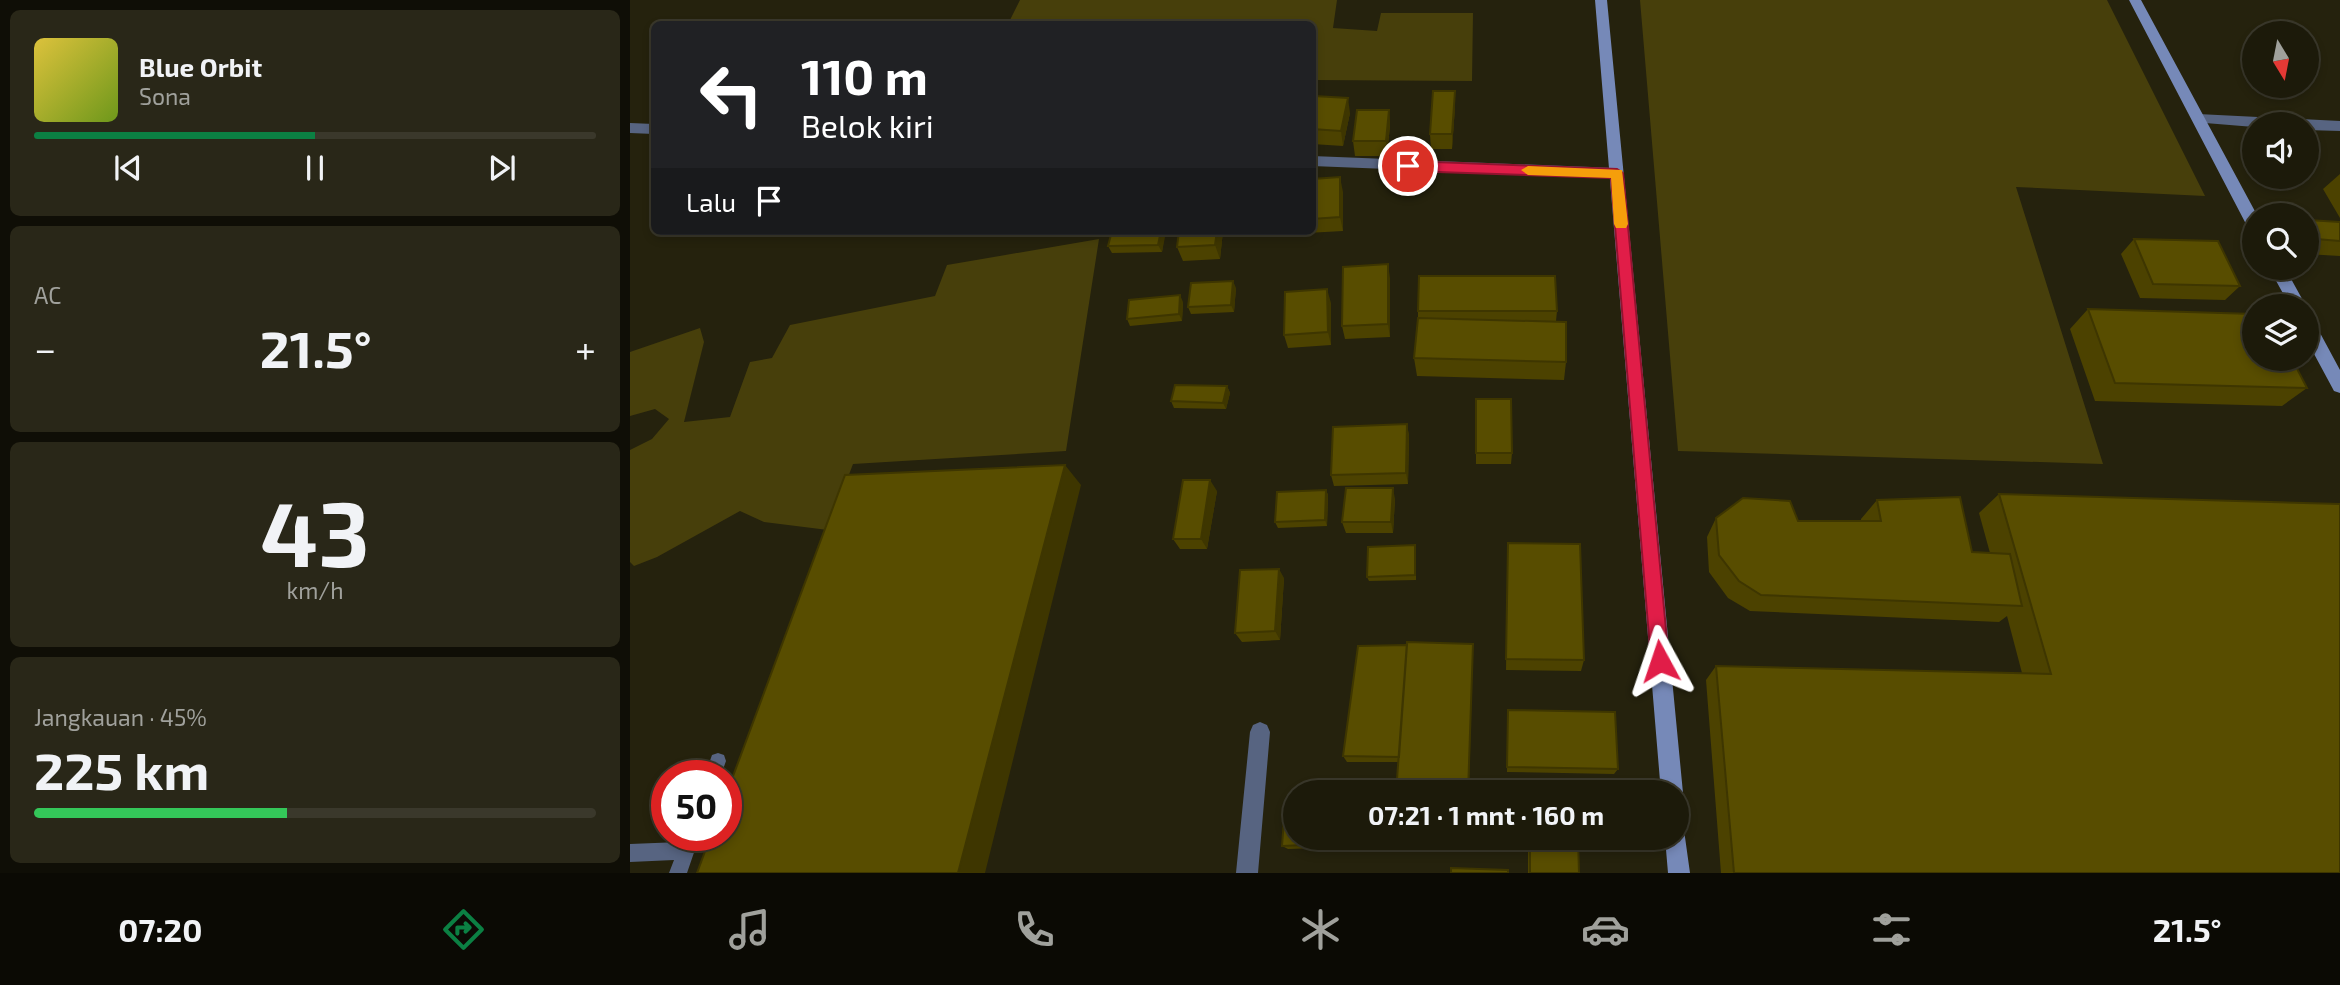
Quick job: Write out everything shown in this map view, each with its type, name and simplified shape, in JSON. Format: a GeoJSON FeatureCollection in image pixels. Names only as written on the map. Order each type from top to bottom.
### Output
{"type":"FeatureCollection","features":[{"type":"Feature","properties":{"kind":"main road"},"geometry":{"type":"LineString","coordinates":[[1601,0],[1671,780]]}},
{"type":"Feature","properties":{"kind":"main road"},"geometry":{"type":"LineString","coordinates":[[2135,0],[2243,203]]}},
{"type":"Feature","properties":{"kind":"main road"},"geometry":{"type":"LineString","coordinates":[[2319,347],[2340,386]]}},
{"type":"Feature","properties":{"kind":"main road"},"geometry":{"type":"LineString","coordinates":[[1677,850],[1679,873]]}},
{"type":"Feature","properties":{"kind":"street"},"geometry":{"type":"LineString","coordinates":[[2198,119],[2242,121]]}},
{"type":"Feature","properties":{"kind":"street"},"geometry":{"type":"LineString","coordinates":[[2319,125],[2340,126]]}},
{"type":"Feature","properties":{"kind":"street"},"geometry":{"type":"LineString","coordinates":[[630,128],[651,129]]}},
{"type":"Feature","properties":{"kind":"street"},"geometry":{"type":"LineString","coordinates":[[1316,161],[1617,173]]}},
{"type":"Feature","properties":{"kind":"street"},"geometry":{"type":"LineString","coordinates":[[1247,873],[1260,732]]}},
{"type":"Feature","properties":{"kind":"lane"},"geometry":{"type":"LineString","coordinates":[[630,853],[651,849]]}},
{"type":"Feature","properties":{"kind":"lane"},"geometry":{"type":"LineString","coordinates":[[678,873],[685,851]]}},
{"type":"Feature","properties":{"kind":"shaded area"},"geometry":{"type":"Polygon","coordinates":[[[1020,0],[1337,0],[1333,28],[1377,31],[1381,13],[1473,13],[1472,81],[1316,80],[1316,21],[1010,20],[1020,0]]]}},
{"type":"Feature","properties":{"kind":"shaded area"},"geometry":{"type":"Polygon","coordinates":[[[1640,0],[2107,0],[2205,196],[2016,187],[2103,464],[1678,451],[1640,0]]]}},
{"type":"Feature","properties":{"kind":"shaded area"},"geometry":{"type":"Polygon","coordinates":[[[1099,239],[1066,451],[853,464],[828,530],[764,522],[740,511],[657,557],[634,566],[630,562],[630,450],[652,439],[669,419],[655,409],[630,416],[630,352],[700,328],[704,342],[684,422],[730,417],[750,362],[772,358],[790,325],[935,296],[947,265],[1099,239]]]}},
{"type":"Feature","properties":{"kind":"building"},"geometry":{"type":"Polygon","coordinates":[[[1433,91],[1455,91],[1452,134],[1430,134],[1433,91]]]}},
{"type":"Feature","properties":{"kind":"building"},"geometry":{"type":"Polygon","coordinates":[[[1316,96],[1348,98],[1341,131],[1316,129],[1316,96]]]}},
{"type":"Feature","properties":{"kind":"building"},"geometry":{"type":"Polygon","coordinates":[[[1357,110],[1389,110],[1386,141],[1353,141],[1357,110]]]}},
{"type":"Feature","properties":{"kind":"building"},"geometry":{"type":"Polygon","coordinates":[[[1340,177],[1340,217],[1316,219],[1316,179],[1340,177]]]}},
{"type":"Feature","properties":{"kind":"building"},"geometry":{"type":"Polygon","coordinates":[[[2319,221],[2340,222],[2340,241],[2319,239],[2319,221]]]}},
{"type":"Feature","properties":{"kind":"building"},"geometry":{"type":"Polygon","coordinates":[[[1111,235],[1160,235],[1158,245],[1108,246],[1111,235]]]}},
{"type":"Feature","properties":{"kind":"building"},"geometry":{"type":"Polygon","coordinates":[[[1178,235],[1216,235],[1215,245],[1177,247],[1178,235]]]}},
{"type":"Feature","properties":{"kind":"building"},"geometry":{"type":"Polygon","coordinates":[[[2134,239],[2218,241],[2240,286],[2153,284],[2134,239]]]}},
{"type":"Feature","properties":{"kind":"building"},"geometry":{"type":"Polygon","coordinates":[[[1388,264],[1388,324],[1342,326],[1343,267],[1388,264]]]}},
{"type":"Feature","properties":{"kind":"building"},"geometry":{"type":"Polygon","coordinates":[[[1419,276],[1555,276],[1557,311],[1418,311],[1419,276]]]}},
{"type":"Feature","properties":{"kind":"building"},"geometry":{"type":"Polygon","coordinates":[[[1233,281],[1231,305],[1188,307],[1191,283],[1233,281]]]}},
{"type":"Feature","properties":{"kind":"building"},"geometry":{"type":"Polygon","coordinates":[[[1327,289],[1328,332],[1284,335],[1285,292],[1327,289]]]}},
{"type":"Feature","properties":{"kind":"building"},"geometry":{"type":"Polygon","coordinates":[[[1180,295],[1179,314],[1127,319],[1129,300],[1180,295]]]}},
{"type":"Feature","properties":{"kind":"building"},"geometry":{"type":"Polygon","coordinates":[[[2088,309],[2242,314],[2242,371],[2298,371],[2307,388],[2115,383],[2088,309]]]}},
{"type":"Feature","properties":{"kind":"building"},"geometry":{"type":"Polygon","coordinates":[[[1418,318],[1566,322],[1566,362],[1414,358],[1418,318]]]}},
{"type":"Feature","properties":{"kind":"building"},"geometry":{"type":"Polygon","coordinates":[[[1175,385],[1227,386],[1223,403],[1171,401],[1175,385]]]}},
{"type":"Feature","properties":{"kind":"building"},"geometry":{"type":"Polygon","coordinates":[[[1476,399],[1511,399],[1512,453],[1476,453],[1476,399]]]}},
{"type":"Feature","properties":{"kind":"building"},"geometry":{"type":"Polygon","coordinates":[[[1407,424],[1406,473],[1331,475],[1333,427],[1407,424]]]}},
{"type":"Feature","properties":{"kind":"building"},"geometry":{"type":"Polygon","coordinates":[[[1065,465],[958,873],[697,873],[705,851],[742,851],[742,760],[739,760],[845,475],[1065,465]]]}},
{"type":"Feature","properties":{"kind":"building"},"geometry":{"type":"Polygon","coordinates":[[[1183,480],[1210,480],[1201,539],[1173,539],[1183,480]]]}},
{"type":"Feature","properties":{"kind":"building"},"geometry":{"type":"Polygon","coordinates":[[[1346,488],[1393,488],[1391,522],[1342,522],[1346,488]]]}},
{"type":"Feature","properties":{"kind":"building"},"geometry":{"type":"Polygon","coordinates":[[[1326,490],[1325,520],[1275,522],[1277,492],[1326,490]]]}},
{"type":"Feature","properties":{"kind":"building"},"geometry":{"type":"Polygon","coordinates":[[[1999,494],[2340,504],[2340,873],[1734,873],[1716,666],[2051,674],[1999,494]]]}},
{"type":"Feature","properties":{"kind":"building"},"geometry":{"type":"Polygon","coordinates":[[[1960,497],[1972,552],[2010,554],[2022,606],[1761,595],[1739,581],[1719,555],[1716,518],[1743,498],[1790,501],[1798,521],[1881,521],[1877,500],[1960,497]]]}},
{"type":"Feature","properties":{"kind":"building"},"geometry":{"type":"Polygon","coordinates":[[[1508,543],[1580,544],[1584,660],[1506,659],[1508,543]]]}},
{"type":"Feature","properties":{"kind":"building"},"geometry":{"type":"Polygon","coordinates":[[[1415,545],[1415,575],[1367,577],[1368,547],[1415,545]]]}},
{"type":"Feature","properties":{"kind":"building"},"geometry":{"type":"Polygon","coordinates":[[[1279,569],[1275,631],[1235,633],[1240,570],[1279,569]]]}},
{"type":"Feature","properties":{"kind":"building"},"geometry":{"type":"Polygon","coordinates":[[[1407,642],[1473,644],[1468,780],[1397,780],[1407,642]]]}},
{"type":"Feature","properties":{"kind":"building"},"geometry":{"type":"Polygon","coordinates":[[[1407,645],[1399,757],[1343,756],[1358,646],[1407,645]]]}},
{"type":"Feature","properties":{"kind":"building"},"geometry":{"type":"Polygon","coordinates":[[[1508,710],[1615,712],[1618,769],[1507,767],[1508,710]]]}},
{"type":"Feature","properties":{"kind":"building"},"geometry":{"type":"Polygon","coordinates":[[[1530,850],[1578,850],[1579,873],[1530,873],[1530,850]]]}},
{"type":"Feature","properties":{"kind":"building"},"geometry":{"type":"Polygon","coordinates":[[[1451,868],[1508,870],[1508,873],[1451,873],[1451,868]]]}},
{"type":"Feature","properties":{"kind":"slow traffic"},"geometry":{"type":"LineString","coordinates":[[1528,170],[1617,173],[1621,224]]}},
{"type":"Feature","properties":{"kind":"route"},"geometry":{"type":"LineString","coordinates":[[1408,166],[1617,173],[1660,661]]}}]}
